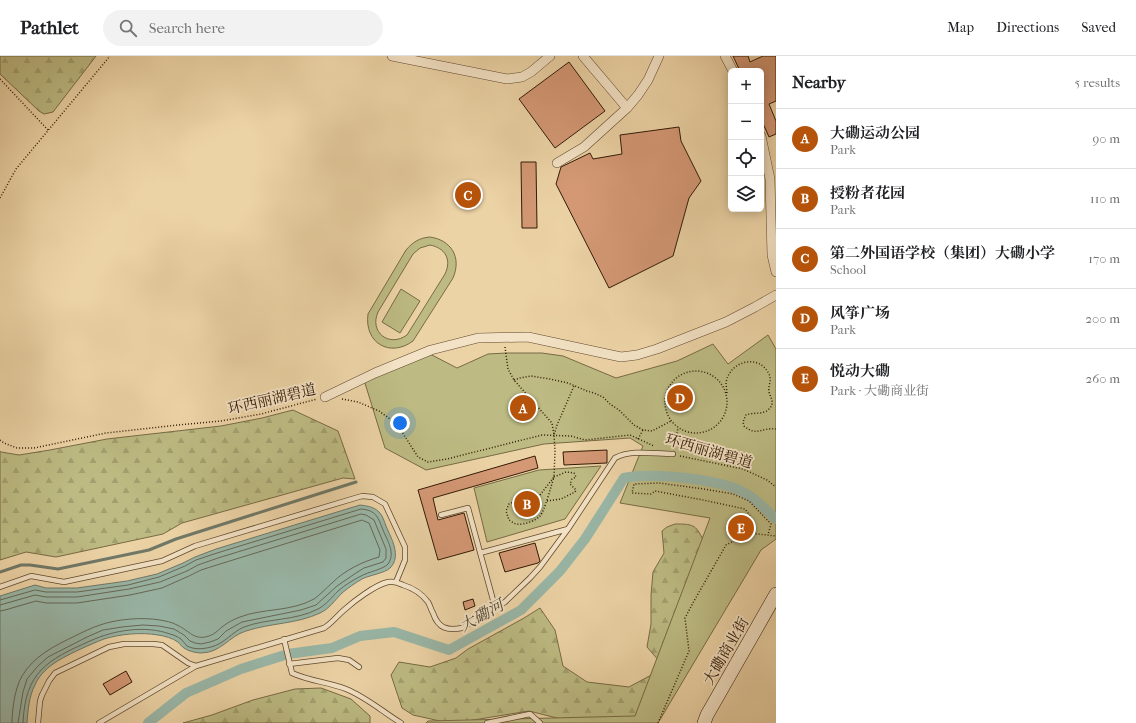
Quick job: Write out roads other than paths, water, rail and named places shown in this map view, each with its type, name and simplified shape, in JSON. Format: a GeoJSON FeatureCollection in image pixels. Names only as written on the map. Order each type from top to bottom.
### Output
{"type":"FeatureCollection","features":[{"type":"Feature","properties":{"kind":"street"},"geometry":{"type":"LineString","coordinates":[[392,56],[507,79],[522,77],[531,72],[550,56]]}},
{"type":"Feature","properties":{"kind":"street"},"geometry":{"type":"LineString","coordinates":[[582,56],[627,108]]}},
{"type":"Feature","properties":{"kind":"street"},"geometry":{"type":"LineString","coordinates":[[556,163],[584,147],[627,108],[648,80],[659,56]]}},
{"type":"Feature","properties":{"kind":"street"},"geometry":{"type":"LineString","coordinates":[[725,56],[731,68]]}},
{"type":"Feature","properties":{"kind":"street"},"geometry":{"type":"LineString","coordinates":[[762,140],[770,179],[772,255],[776,272]]}},
{"type":"Feature","properties":{"kind":"street"},"geometry":{"type":"LineString","coordinates":[[325,397],[375,373],[431,350],[478,338],[528,337],[621,357],[637,355],[657,349],[726,322],[776,294]]}},
{"type":"Feature","properties":{"kind":"street","name":"大磡商业街"},"geometry":{"type":"LineString","coordinates":[[704,723],[776,594]]}},
{"type":"Feature","properties":{"kind":"lane"},"geometry":{"type":"LineString","coordinates":[[99,723],[196,666],[324,628],[351,604],[377,586],[389,582],[396,582],[414,589],[424,597],[429,604],[438,624],[442,627],[454,629],[462,628],[505,602],[517,592],[540,567],[568,529],[615,458],[629,453],[673,454]]}},
{"type":"Feature","properties":{"kind":"lane"},"geometry":{"type":"LineString","coordinates":[[0,587],[32,576],[64,582],[162,561],[195,546],[362,496],[378,499],[385,504],[405,547],[405,560],[396,582]]}},
{"type":"Feature","properties":{"kind":"lane"},"geometry":{"type":"LineString","coordinates":[[441,515],[468,508],[493,600]]}},
{"type":"Feature","properties":{"kind":"lane"},"geometry":{"type":"LineString","coordinates":[[480,553],[568,529]]}},
{"type":"Feature","properties":{"kind":"lane"},"geometry":{"type":"LineString","coordinates":[[284,639],[292,673],[301,677],[347,689],[402,723]]}},
{"type":"Feature","properties":{"kind":"lane"},"geometry":{"type":"LineString","coordinates":[[38,723],[42,695],[55,673],[109,647],[124,644],[162,645],[188,663],[196,666]]}},
{"type":"Feature","properties":{"kind":"lane"},"geometry":{"type":"LineString","coordinates":[[289,664],[338,658],[349,660],[359,667]]}},
{"type":"Feature","properties":{"kind":"lane"},"geometry":{"type":"LineString","coordinates":[[486,723],[530,714],[540,723]]}},
{"type":"Feature","properties":{"kind":"water"},"geometry":{"type":"Polygon","coordinates":[[[360,505],[373,508],[382,515],[394,547],[395,558],[388,570],[362,579],[354,584],[323,611],[311,617],[255,628],[240,633],[220,647],[208,652],[199,653],[190,651],[183,648],[173,639],[151,634],[131,634],[104,639],[64,657],[42,673],[31,694],[27,723],[0,723],[0,596],[35,585],[46,588],[77,588],[127,581],[157,574],[216,549],[360,505]]]}},
{"type":"Feature","properties":{"kind":"waterway","name":"大磡河"},"geometry":{"type":"LineString","coordinates":[[148,723],[186,693],[241,669],[288,654],[332,648],[360,636],[394,632],[449,650],[521,610],[560,571],[585,539],[624,478],[636,476],[668,476],[703,481],[734,488],[749,495],[776,519]]}},
{"type":"Feature","properties":{"kind":"waterway"},"geometry":{"type":"LineString","coordinates":[[0,572],[21,565],[58,569],[149,550],[176,539],[356,482]]}},
{"type":"Feature","properties":{"kind":"place","name":"第二外国语学校（集团）大磡小学"},"geometry":{"type":"Point","coordinates":[468,195]}},
{"type":"Feature","properties":{"kind":"place","name":"风筝广场"},"geometry":{"type":"Point","coordinates":[680,398]}},
{"type":"Feature","properties":{"kind":"place","name":"大磡运动公园"},"geometry":{"type":"Point","coordinates":[523,408]}},
{"type":"Feature","properties":{"kind":"place","name":"授粉者花园"},"geometry":{"type":"Point","coordinates":[527,504]}},
{"type":"Feature","properties":{"kind":"place","name":"悦动大磡"},"geometry":{"type":"Point","coordinates":[741,528]}}]}
